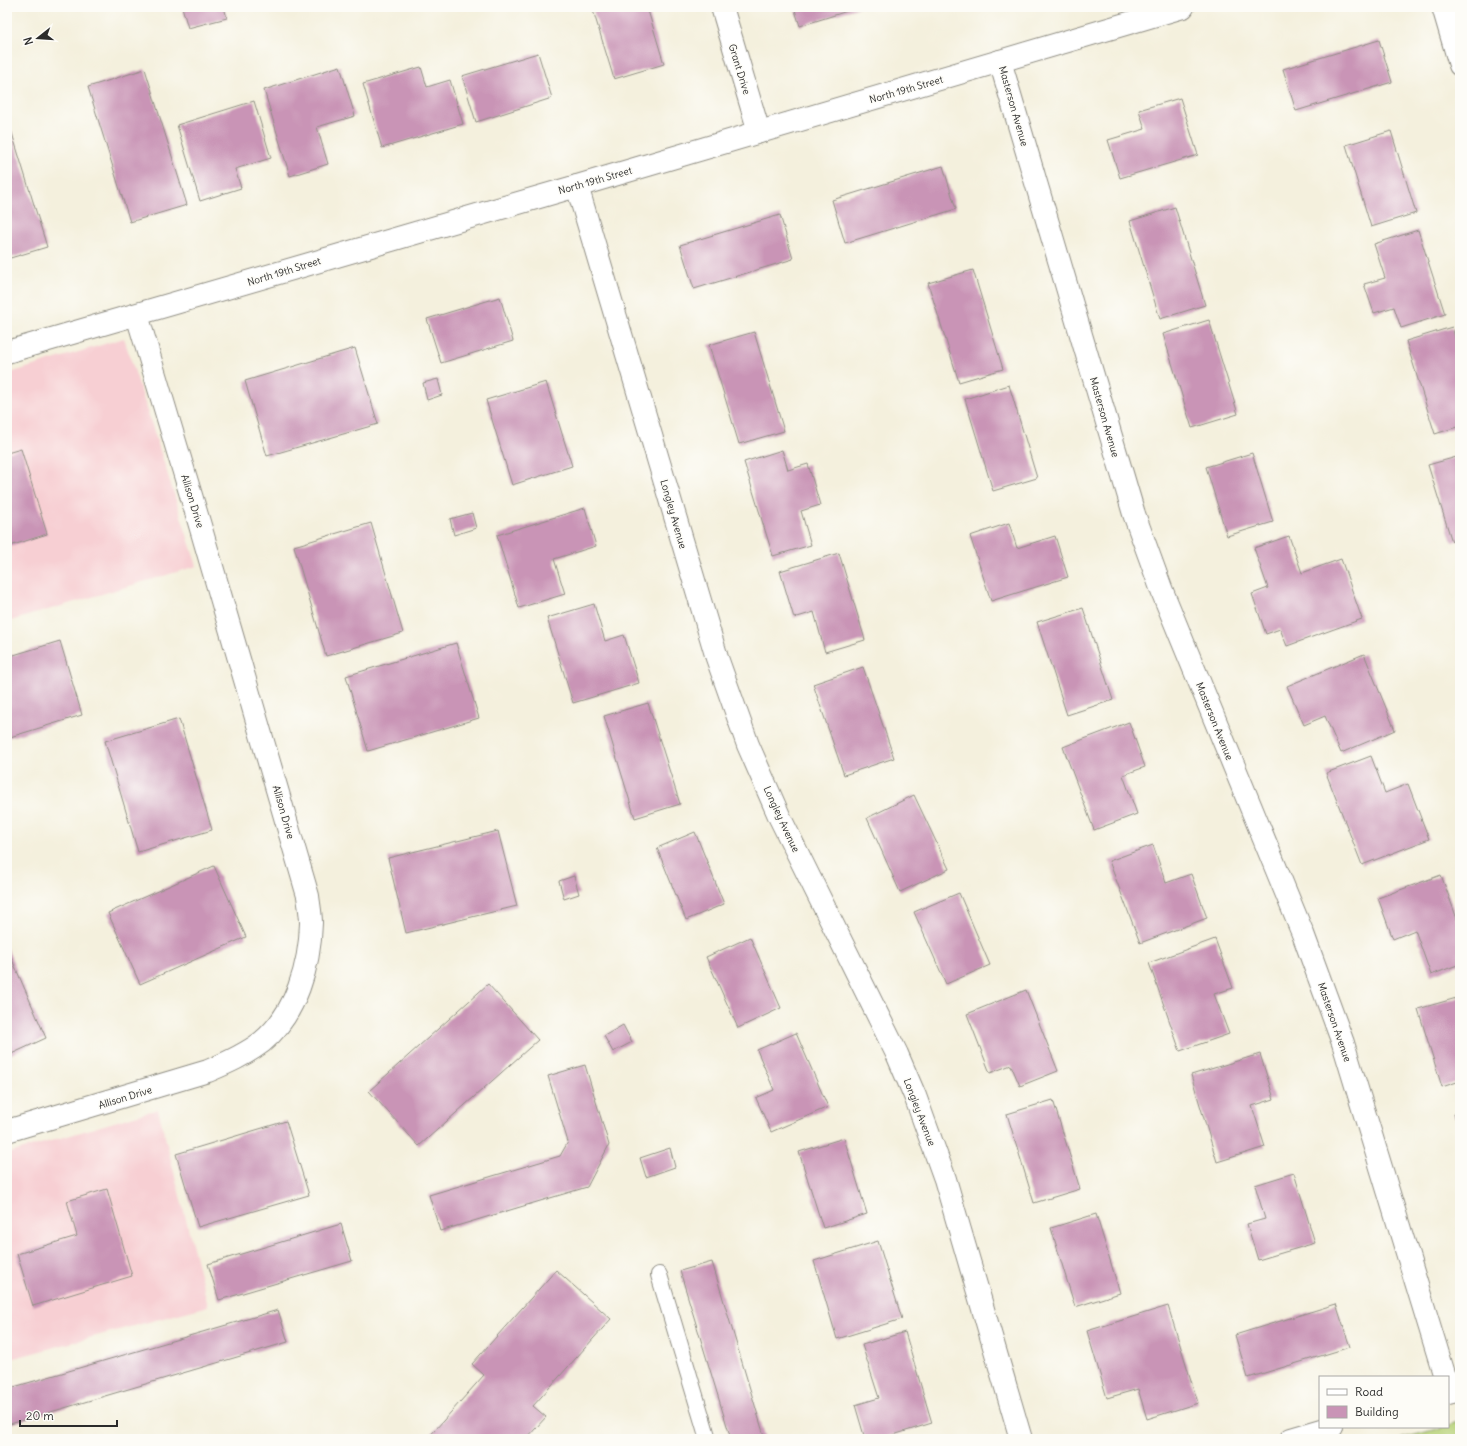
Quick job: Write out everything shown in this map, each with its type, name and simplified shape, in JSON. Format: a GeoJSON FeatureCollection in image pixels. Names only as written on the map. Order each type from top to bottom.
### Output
{"type":"FeatureCollection","features":[{"type":"Feature","properties":{"kind":"street","name":"Grant Drive"},"geometry":{"type":"LineString","coordinates":[[722,7],[760,132]]}},
{"type":"Feature","properties":{"kind":"street","name":"North 19th Street"},"geometry":{"type":"LineString","coordinates":[[7,352],[1183,7]]}},
{"type":"Feature","properties":{"kind":"street"},"geometry":{"type":"LineString","coordinates":[[1443,7],[1460,65]]}},
{"type":"Feature","properties":{"kind":"street","name":"Masterson Avenue"},"geometry":{"type":"LineString","coordinates":[[1000,61],[1134,514],[1164,598],[1332,1008],[1446,1376]]}},
{"type":"Feature","properties":{"kind":"street","name":"Longley Avenue"},"geometry":{"type":"LineString","coordinates":[[577,186],[716,658],[748,745],[780,818],[897,1054],[915,1096],[945,1179],[1021,1439]]}},
{"type":"Feature","properties":{"kind":"street","name":"Allison Drive"},"geometry":{"type":"LineString","coordinates":[[7,1131],[208,1071],[228,1063],[246,1053],[263,1041],[278,1025],[290,1007],[302,980],[309,951],[311,922],[308,896],[137,315]]}},
{"type":"Feature","properties":{"kind":"street"},"geometry":{"type":"LineString","coordinates":[[1291,1439],[1329,1428]]}},
{"type":"Feature","properties":{"kind":"lane"},"geometry":{"type":"LineString","coordinates":[[659,1275],[708,1439]]}},
{"type":"Feature","properties":{"kind":"shaded area"},"geometry":{"type":"Polygon","coordinates":[[[124,338],[197,566],[7,622],[7,374],[124,338]]]}},
{"type":"Feature","properties":{"kind":"shaded area"},"geometry":{"type":"Polygon","coordinates":[[[158,1109],[208,1306],[7,1360],[7,1154],[158,1109]]]}},
{"type":"Feature","properties":{"kind":"green space"},"geometry":{"type":"Polygon","coordinates":[[[1458,1422],[1460,1428],[1460,1439],[1401,1439],[1440,1428],[1449,1428],[1449,1425],[1458,1422]]]}},
{"type":"Feature","properties":{"kind":"building"},"geometry":{"type":"Polygon","coordinates":[[[182,7],[224,7],[227,18],[188,28],[182,7]]]}},
{"type":"Feature","properties":{"kind":"building"},"geometry":{"type":"Polygon","coordinates":[[[592,7],[647,7],[664,64],[614,79],[592,7]]]}},
{"type":"Feature","properties":{"kind":"building"},"geometry":{"type":"Polygon","coordinates":[[[794,7],[860,7],[800,26],[794,7]]]}},
{"type":"Feature","properties":{"kind":"building"},"geometry":{"type":"Polygon","coordinates":[[[1379,40],[1392,82],[1296,111],[1283,69],[1379,40]]]}},
{"type":"Feature","properties":{"kind":"building"},"geometry":{"type":"Polygon","coordinates":[[[538,53],[552,98],[476,122],[462,76],[538,53]]]}},
{"type":"Feature","properties":{"kind":"building"},"geometry":{"type":"Polygon","coordinates":[[[340,66],[355,116],[317,127],[328,164],[290,176],[264,90],[340,66]]]}},
{"type":"Feature","properties":{"kind":"building"},"geometry":{"type":"Polygon","coordinates":[[[421,67],[427,87],[450,80],[463,124],[382,148],[363,84],[421,67]]]}},
{"type":"Feature","properties":{"kind":"building"},"geometry":{"type":"Polygon","coordinates":[[[145,69],[187,205],[130,222],[88,87],[145,69]]]}},
{"type":"Feature","properties":{"kind":"building"},"geometry":{"type":"Polygon","coordinates":[[[1180,98],[1198,155],[1120,178],[1108,140],[1145,129],[1139,110],[1180,98]]]}},
{"type":"Feature","properties":{"kind":"building"},"geometry":{"type":"Polygon","coordinates":[[[254,101],[271,158],[235,169],[241,188],[200,201],[177,125],[254,101]]]}},
{"type":"Feature","properties":{"kind":"building"},"geometry":{"type":"Polygon","coordinates":[[[7,117],[47,247],[7,259],[7,117]]]}},
{"type":"Feature","properties":{"kind":"building"},"geometry":{"type":"Polygon","coordinates":[[[1391,131],[1416,213],[1371,227],[1346,145],[1391,131]]]}},
{"type":"Feature","properties":{"kind":"building"},"geometry":{"type":"Polygon","coordinates":[[[943,166],[956,209],[845,243],[832,200],[943,166]]]}},
{"type":"Feature","properties":{"kind":"building"},"geometry":{"type":"Polygon","coordinates":[[[1175,207],[1205,305],[1160,319],[1130,221],[1175,207]]]}},
{"type":"Feature","properties":{"kind":"building"},"geometry":{"type":"Polygon","coordinates":[[[780,215],[793,259],[694,289],[680,245],[780,215]]]}},
{"type":"Feature","properties":{"kind":"building"},"geometry":{"type":"Polygon","coordinates":[[[1418,230],[1445,314],[1401,328],[1394,307],[1374,313],[1364,284],[1385,278],[1374,244],[1418,230]]]}},
{"type":"Feature","properties":{"kind":"building"},"geometry":{"type":"Polygon","coordinates":[[[973,270],[1003,369],[959,382],[928,283],[973,270]]]}},
{"type":"Feature","properties":{"kind":"building"},"geometry":{"type":"Polygon","coordinates":[[[500,297],[513,341],[441,363],[427,319],[500,297]]]}},
{"type":"Feature","properties":{"kind":"building"},"geometry":{"type":"Polygon","coordinates":[[[1209,320],[1238,414],[1192,428],[1163,334],[1209,320]]]}},
{"type":"Feature","properties":{"kind":"building"},"geometry":{"type":"Polygon","coordinates":[[[1452,327],[1460,354],[1460,426],[1435,434],[1406,341],[1452,327]]]}},
{"type":"Feature","properties":{"kind":"building"},"geometry":{"type":"Polygon","coordinates":[[[754,332],[784,431],[739,444],[709,345],[754,332]]]}},
{"type":"Feature","properties":{"kind":"building"},"geometry":{"type":"Polygon","coordinates":[[[355,348],[378,424],[267,456],[245,381],[355,348]]]}},
{"type":"Feature","properties":{"kind":"building"},"geometry":{"type":"Polygon","coordinates":[[[438,379],[442,395],[427,400],[423,383],[438,379]]]}},
{"type":"Feature","properties":{"kind":"building"},"geometry":{"type":"Polygon","coordinates":[[[546,382],[572,466],[512,485],[486,400],[546,382]]]}},
{"type":"Feature","properties":{"kind":"building"},"geometry":{"type":"Polygon","coordinates":[[[1009,385],[1037,478],[993,491],[965,399],[1009,385]]]}},
{"type":"Feature","properties":{"kind":"building"},"geometry":{"type":"Polygon","coordinates":[[[21,449],[47,534],[7,547],[7,453],[21,449]]]}},
{"type":"Feature","properties":{"kind":"building"},"geometry":{"type":"Polygon","coordinates":[[[782,450],[788,470],[808,464],[820,505],[801,511],[811,545],[773,556],[744,462],[782,450]]]}},
{"type":"Feature","properties":{"kind":"building"},"geometry":{"type":"Polygon","coordinates":[[[1252,453],[1273,522],[1227,536],[1206,467],[1252,453]]]}},
{"type":"Feature","properties":{"kind":"building"},"geometry":{"type":"Polygon","coordinates":[[[1460,456],[1460,540],[1452,542],[1428,465],[1460,456]]]}},
{"type":"Feature","properties":{"kind":"building"},"geometry":{"type":"Polygon","coordinates":[[[585,508],[596,546],[554,559],[565,594],[519,608],[497,535],[585,508]]]}},
{"type":"Feature","properties":{"kind":"building"},"geometry":{"type":"Polygon","coordinates":[[[472,513],[476,528],[454,535],[450,519],[472,513]]]}},
{"type":"Feature","properties":{"kind":"building"},"geometry":{"type":"Polygon","coordinates":[[[371,523],[403,633],[326,656],[294,546],[371,523]]]}},
{"type":"Feature","properties":{"kind":"building"},"geometry":{"type":"Polygon","coordinates":[[[1009,523],[1017,548],[1055,536],[1068,577],[991,601],[970,536],[1009,523]]]}},
{"type":"Feature","properties":{"kind":"building"},"geometry":{"type":"Polygon","coordinates":[[[1289,536],[1302,573],[1341,559],[1362,619],[1287,646],[1280,629],[1266,634],[1252,594],[1268,588],[1254,548],[1289,536]]]}},
{"type":"Feature","properties":{"kind":"building"},"geometry":{"type":"Polygon","coordinates":[[[839,553],[865,640],[825,652],[814,612],[794,618],[780,571],[839,553]]]}},
{"type":"Feature","properties":{"kind":"building"},"geometry":{"type":"Polygon","coordinates":[[[594,604],[605,641],[624,635],[639,683],[573,703],[547,618],[594,604]]]}},
{"type":"Feature","properties":{"kind":"building"},"geometry":{"type":"Polygon","coordinates":[[[1083,608],[1113,700],[1067,715],[1037,622],[1083,608]]]}},
{"type":"Feature","properties":{"kind":"building"},"geometry":{"type":"Polygon","coordinates":[[[60,641],[82,715],[7,738],[7,657],[60,641]]]}},
{"type":"Feature","properties":{"kind":"building"},"geometry":{"type":"Polygon","coordinates":[[[456,643],[479,718],[368,751],[346,676],[456,643]]]}},
{"type":"Feature","properties":{"kind":"building"},"geometry":{"type":"Polygon","coordinates":[[[1364,654],[1395,730],[1341,753],[1325,716],[1304,725],[1287,686],[1364,654]]]}},
{"type":"Feature","properties":{"kind":"building"},"geometry":{"type":"Polygon","coordinates":[[[863,667],[894,758],[844,775],[813,684],[863,667]]]}},
{"type":"Feature","properties":{"kind":"building"},"geometry":{"type":"Polygon","coordinates":[[[648,703],[680,804],[635,818],[604,716],[648,703]]]}},
{"type":"Feature","properties":{"kind":"building"},"geometry":{"type":"Polygon","coordinates":[[[179,719],[212,830],[138,852],[105,741],[179,719]]]}},
{"type":"Feature","properties":{"kind":"building"},"geometry":{"type":"Polygon","coordinates":[[[1129,722],[1145,767],[1123,775],[1137,814],[1094,830],[1063,747],[1129,722]]]}},
{"type":"Feature","properties":{"kind":"building"},"geometry":{"type":"Polygon","coordinates":[[[1371,756],[1385,793],[1408,784],[1429,839],[1362,865],[1326,773],[1371,756]]]}},
{"type":"Feature","properties":{"kind":"building"},"geometry":{"type":"Polygon","coordinates":[[[914,795],[949,869],[900,892],[867,818],[914,795]]]}},
{"type":"Feature","properties":{"kind":"building"},"geometry":{"type":"Polygon","coordinates":[[[498,831],[517,906],[406,933],[388,858],[498,831]]]}},
{"type":"Feature","properties":{"kind":"building"},"geometry":{"type":"Polygon","coordinates":[[[695,832],[724,904],[686,920],[657,848],[695,832]]]}},
{"type":"Feature","properties":{"kind":"building"},"geometry":{"type":"Polygon","coordinates":[[[1153,845],[1166,883],[1191,874],[1207,918],[1140,943],[1109,861],[1153,845]]]}},
{"type":"Feature","properties":{"kind":"building"},"geometry":{"type":"Polygon","coordinates":[[[214,866],[246,937],[140,984],[108,913],[214,866]]]}},
{"type":"Feature","properties":{"kind":"building"},"geometry":{"type":"Polygon","coordinates":[[[1441,875],[1460,927],[1460,964],[1431,975],[1415,930],[1393,939],[1378,898],[1441,875]]]}},
{"type":"Feature","properties":{"kind":"building"},"geometry":{"type":"Polygon","coordinates":[[[574,876],[579,894],[564,899],[559,881],[574,876]]]}},
{"type":"Feature","properties":{"kind":"building"},"geometry":{"type":"Polygon","coordinates":[[[959,893],[990,965],[946,984],[914,912],[959,893]]]}},
{"type":"Feature","properties":{"kind":"building"},"geometry":{"type":"Polygon","coordinates":[[[750,937],[781,1008],[738,1028],[706,957],[750,937]]]}},
{"type":"Feature","properties":{"kind":"building"},"geometry":{"type":"Polygon","coordinates":[[[1215,939],[1233,988],[1214,994],[1229,1034],[1180,1051],[1149,963],[1215,939]]]}},
{"type":"Feature","properties":{"kind":"building"},"geometry":{"type":"Polygon","coordinates":[[[7,948],[46,1038],[7,1056],[7,948]]]}},
{"type":"Feature","properties":{"kind":"building"},"geometry":{"type":"Polygon","coordinates":[[[488,984],[538,1040],[419,1146],[369,1091],[488,984]]]}},
{"type":"Feature","properties":{"kind":"building"},"geometry":{"type":"Polygon","coordinates":[[[1026,990],[1058,1071],[1020,1086],[1011,1065],[990,1073],[967,1014],[1026,990]]]}},
{"type":"Feature","properties":{"kind":"building"},"geometry":{"type":"Polygon","coordinates":[[[1460,997],[1460,1081],[1442,1087],[1418,1009],[1460,997]]]}},
{"type":"Feature","properties":{"kind":"building"},"geometry":{"type":"Polygon","coordinates":[[[623,1025],[632,1042],[613,1052],[604,1036],[623,1025]]]}},
{"type":"Feature","properties":{"kind":"building"},"geometry":{"type":"Polygon","coordinates":[[[796,1033],[828,1107],[771,1132],[756,1098],[774,1090],[757,1050],[796,1033]]]}},
{"type":"Feature","properties":{"kind":"building"},"geometry":{"type":"Polygon","coordinates":[[[1260,1054],[1274,1099],[1252,1106],[1265,1147],[1217,1162],[1191,1075],[1260,1054]]]}},
{"type":"Feature","properties":{"kind":"building"},"geometry":{"type":"Polygon","coordinates":[[[585,1065],[609,1145],[587,1187],[440,1231],[429,1195],[560,1156],[568,1142],[548,1076],[585,1065]]]}},
{"type":"Feature","properties":{"kind":"building"},"geometry":{"type":"Polygon","coordinates":[[[1053,1100],[1080,1189],[1034,1203],[1007,1114],[1053,1100]]]}},
{"type":"Feature","properties":{"kind":"building"},"geometry":{"type":"Polygon","coordinates":[[[1460,1112],[1460,1133],[1454,1114],[1460,1112]]]}},
{"type":"Feature","properties":{"kind":"building"},"geometry":{"type":"Polygon","coordinates":[[[286,1121],[309,1195],[198,1227],[176,1154],[286,1121]]]}},
{"type":"Feature","properties":{"kind":"building"},"geometry":{"type":"Polygon","coordinates":[[[844,1138],[867,1214],[823,1228],[799,1152],[844,1138]]]}},
{"type":"Feature","properties":{"kind":"building"},"geometry":{"type":"Polygon","coordinates":[[[670,1148],[675,1167],[646,1177],[640,1158],[670,1148]]]}},
{"type":"Feature","properties":{"kind":"building"},"geometry":{"type":"Polygon","coordinates":[[[1294,1173],[1315,1243],[1258,1260],[1247,1224],[1265,1219],[1255,1185],[1294,1173]]]}},
{"type":"Feature","properties":{"kind":"building"},"geometry":{"type":"Polygon","coordinates":[[[107,1189],[132,1276],[33,1306],[17,1254],[77,1236],[67,1201],[107,1189]]]}},
{"type":"Feature","properties":{"kind":"building"},"geometry":{"type":"Polygon","coordinates":[[[1096,1214],[1120,1293],[1075,1307],[1051,1228],[1096,1214]]]}},
{"type":"Feature","properties":{"kind":"building"},"geometry":{"type":"Polygon","coordinates":[[[341,1224],[352,1261],[219,1300],[208,1264],[341,1224]]]}},
{"type":"Feature","properties":{"kind":"building"},"geometry":{"type":"Polygon","coordinates":[[[878,1241],[902,1319],[837,1339],[814,1261],[878,1241]]]}},
{"type":"Feature","properties":{"kind":"building"},"geometry":{"type":"Polygon","coordinates":[[[712,1262],[765,1439],[731,1439],[680,1271],[712,1262]]]}},
{"type":"Feature","properties":{"kind":"building"},"geometry":{"type":"Polygon","coordinates":[[[556,1270],[611,1319],[533,1406],[546,1417],[526,1439],[427,1439],[484,1375],[472,1364],[556,1270]]]}},
{"type":"Feature","properties":{"kind":"building"},"geometry":{"type":"Polygon","coordinates":[[[1336,1304],[1350,1347],[1248,1378],[1235,1335],[1336,1304]]]}},
{"type":"Feature","properties":{"kind":"building"},"geometry":{"type":"Polygon","coordinates":[[[1168,1306],[1198,1403],[1147,1419],[1138,1389],[1107,1398],[1087,1331],[1168,1306]]]}},
{"type":"Feature","properties":{"kind":"building"},"geometry":{"type":"Polygon","coordinates":[[[278,1310],[288,1342],[10,1424],[7,1413],[7,1389],[278,1310]]]}},
{"type":"Feature","properties":{"kind":"building"},"geometry":{"type":"Polygon","coordinates":[[[905,1332],[932,1423],[880,1439],[865,1439],[855,1405],[879,1398],[862,1345],[905,1332]]]}}]}
